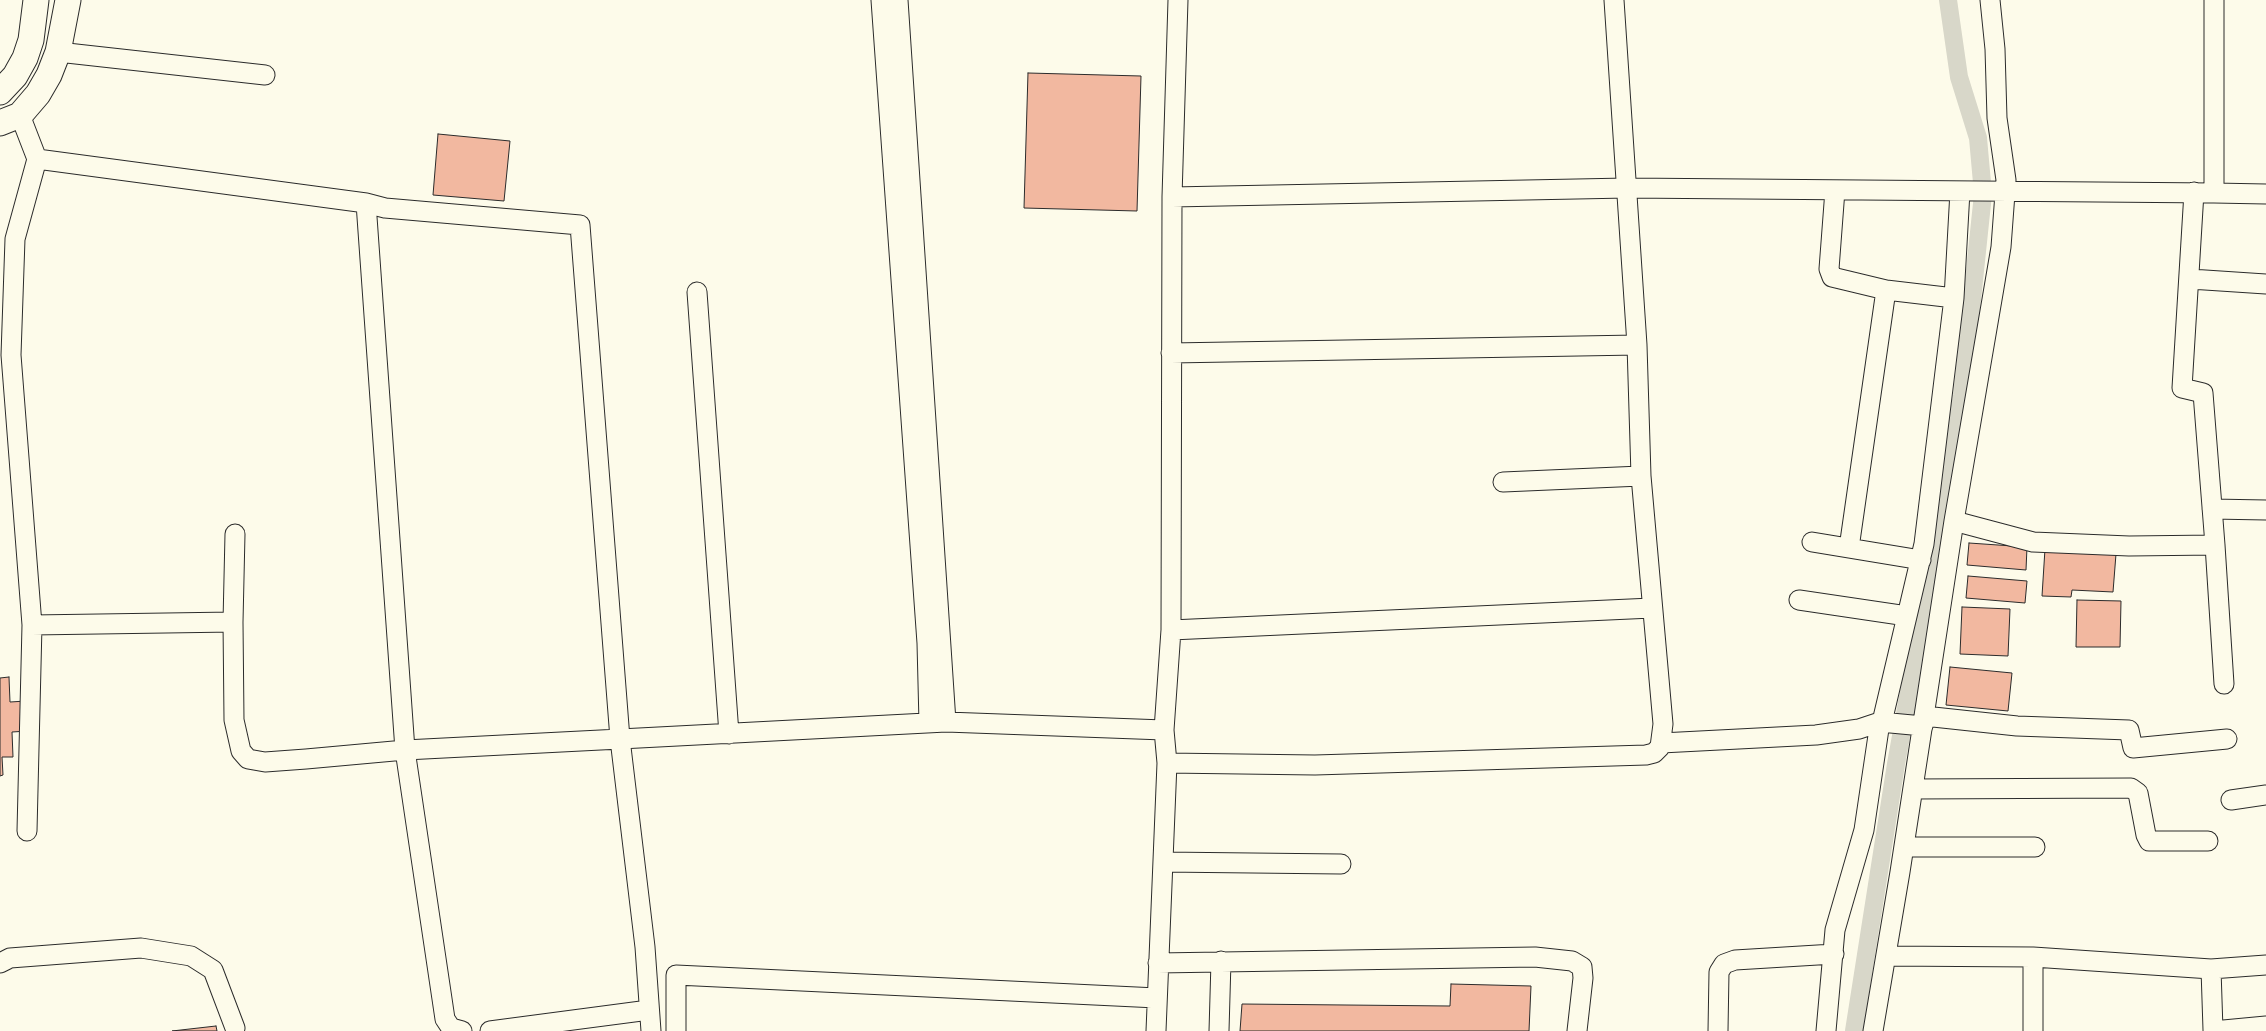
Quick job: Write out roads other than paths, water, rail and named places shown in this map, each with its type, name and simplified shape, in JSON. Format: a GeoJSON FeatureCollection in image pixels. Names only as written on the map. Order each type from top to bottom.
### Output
{"type":"FeatureCollection","features":[{"type":"Feature","properties":{"kind":"main road"},"geometry":{"type":"LineString","coordinates":[[0,92],[15,76],[25,58],[31,40],[36,0]]}},
{"type":"Feature","properties":{"kind":"main road"},"geometry":{"type":"LineString","coordinates":[[10,119],[38,94],[58,52],[68,0]]}},
{"type":"Feature","properties":{"kind":"street"},"geometry":{"type":"LineString","coordinates":[[881,0],[922,470]]}},
{"type":"Feature","properties":{"kind":"street"},"geometry":{"type":"LineString","coordinates":[[898,0],[922,470],[927,644],[938,723]]}},
{"type":"Feature","properties":{"kind":"street"},"geometry":{"type":"LineString","coordinates":[[1156,1031],[1167,763],[1164,730],[1171,630],[1172,197],[1178,0]]}},
{"type":"Feature","properties":{"kind":"street"},"geometry":{"type":"LineString","coordinates":[[1167,763],[1315,765],[1646,755],[1654,753],[1661,744],[1663,724],[1641,476],[1637,345],[1614,0]]}},
{"type":"Feature","properties":{"kind":"street"},"geometry":{"type":"LineString","coordinates":[[1873,1031],[1904,847],[1921,723],[1954,521],[2001,248],[2002,191],[2006,180],[1997,118],[1995,49],[1990,0]]}},
{"type":"Feature","properties":{"kind":"street"},"geometry":{"type":"LineString","coordinates":[[2214,0],[2214,193]]}},
{"type":"Feature","properties":{"kind":"street"},"geometry":{"type":"LineString","coordinates":[[58,52],[265,76]]}},
{"type":"Feature","properties":{"kind":"street"},"geometry":{"type":"LineString","coordinates":[[10,119],[37,159],[366,202],[385,208],[580,225],[620,740],[645,947],[652,1031]]}},
{"type":"Feature","properties":{"kind":"street"},"geometry":{"type":"LineString","coordinates":[[27,831],[32,625],[12,355],[15,239],[37,159]]}},
{"type":"Feature","properties":{"kind":"street"},"geometry":{"type":"LineString","coordinates":[[1172,197],[1627,188],[2266,194]]}},
{"type":"Feature","properties":{"kind":"street"},"geometry":{"type":"LineString","coordinates":[[1835,190],[1830,274],[1836,280],[1886,290],[1954,298]]}},
{"type":"Feature","properties":{"kind":"street"},"geometry":{"type":"LineString","coordinates":[[1826,1031],[1836,930],[1864,830],[1907,616],[1921,560],[1937,453],[1965,190]]}},
{"type":"Feature","properties":{"kind":"street"},"geometry":{"type":"LineString","coordinates":[[2194,192],[2182,388],[2203,393],[2224,684]]}},
{"type":"Feature","properties":{"kind":"street"},"geometry":{"type":"LineString","coordinates":[[366,202],[405,750],[445,1019],[451,1028],[462,1031]]}},
{"type":"Feature","properties":{"kind":"street"},"geometry":{"type":"LineString","coordinates":[[2190,279],[2266,284]]}},
{"type":"Feature","properties":{"kind":"street"},"geometry":{"type":"LineString","coordinates":[[1848,548],[1886,290]]}},
{"type":"Feature","properties":{"kind":"street"},"geometry":{"type":"LineString","coordinates":[[697,292],[729,734]]}},
{"type":"Feature","properties":{"kind":"street"},"geometry":{"type":"LineString","coordinates":[[1171,353],[1637,345]]}},
{"type":"Feature","properties":{"kind":"street"},"geometry":{"type":"LineString","coordinates":[[1503,482],[1641,476]]}},
{"type":"Feature","properties":{"kind":"street"},"geometry":{"type":"LineString","coordinates":[[2212,509],[2266,510]]}},
{"type":"Feature","properties":{"kind":"street"},"geometry":{"type":"LineString","coordinates":[[1954,521],[2033,542],[2130,546],[2215,545]]}},
{"type":"Feature","properties":{"kind":"street"},"geometry":{"type":"LineString","coordinates":[[235,534],[233,622],[234,720],[241,751],[248,759],[265,762],[306,760],[405,750],[938,723],[1164,730]]}},
{"type":"Feature","properties":{"kind":"street"},"geometry":{"type":"LineString","coordinates":[[1812,542],[1921,560]]}},
{"type":"Feature","properties":{"kind":"street"},"geometry":{"type":"LineString","coordinates":[[1800,600],[1907,616]]}},
{"type":"Feature","properties":{"kind":"street"},"geometry":{"type":"LineString","coordinates":[[1171,630],[1652,608]]}},
{"type":"Feature","properties":{"kind":"street"},"geometry":{"type":"LineString","coordinates":[[32,625],[233,622]]}},
{"type":"Feature","properties":{"kind":"street"},"geometry":{"type":"LineString","coordinates":[[1661,744],[1816,735],[1885,723],[2129,730],[2133,748],[2227,739]]}},
{"type":"Feature","properties":{"kind":"street"},"geometry":{"type":"LineString","coordinates":[[1913,790],[2130,788],[2138,793],[2146,835],[2149,840],[2208,841]]}},
{"type":"Feature","properties":{"kind":"street"},"geometry":{"type":"LineString","coordinates":[[2231,800],[2266,794]]}},
{"type":"Feature","properties":{"kind":"street"},"geometry":{"type":"LineString","coordinates":[[1904,847],[2035,847]]}},
{"type":"Feature","properties":{"kind":"street"},"geometry":{"type":"LineString","coordinates":[[1163,862],[1340,864]]}},
{"type":"Feature","properties":{"kind":"street"},"geometry":{"type":"LineString","coordinates":[[5,960],[141,948],[191,956],[213,970],[235,1028]]}},
{"type":"Feature","properties":{"kind":"street"},"geometry":{"type":"LineString","coordinates":[[1718,1031],[1719,972],[1724,964],[1735,960],[1834,954]]}},
{"type":"Feature","properties":{"kind":"street"},"geometry":{"type":"LineString","coordinates":[[1886,956],[2033,957],[2210,969],[2266,965]]}},
{"type":"Feature","properties":{"kind":"street"},"geometry":{"type":"LineString","coordinates":[[1158,963],[1536,957],[1572,961],[1582,967],[1583,978],[1577,1031]]}},
{"type":"Feature","properties":{"kind":"street"},"geometry":{"type":"LineString","coordinates":[[2033,957],[2033,1031]]}},
{"type":"Feature","properties":{"kind":"street"},"geometry":{"type":"LineString","coordinates":[[1219,1031],[1221,961]]}},
{"type":"Feature","properties":{"kind":"street"},"geometry":{"type":"LineString","coordinates":[[2210,969],[2213,1030],[2266,1026]]}},
{"type":"Feature","properties":{"kind":"street"},"geometry":{"type":"LineString","coordinates":[[676,1031],[676,975],[1157,998]]}},
{"type":"Feature","properties":{"kind":"street"},"geometry":{"type":"LineString","coordinates":[[490,1031],[649,1010]]}},
{"type":"Feature","properties":{"kind":"waterway"},"geometry":{"type":"LineString","coordinates":[[1854,1031],[1896,764],[1962,395],[1983,194],[1978,138],[1959,77],[1948,0]]}}]}
